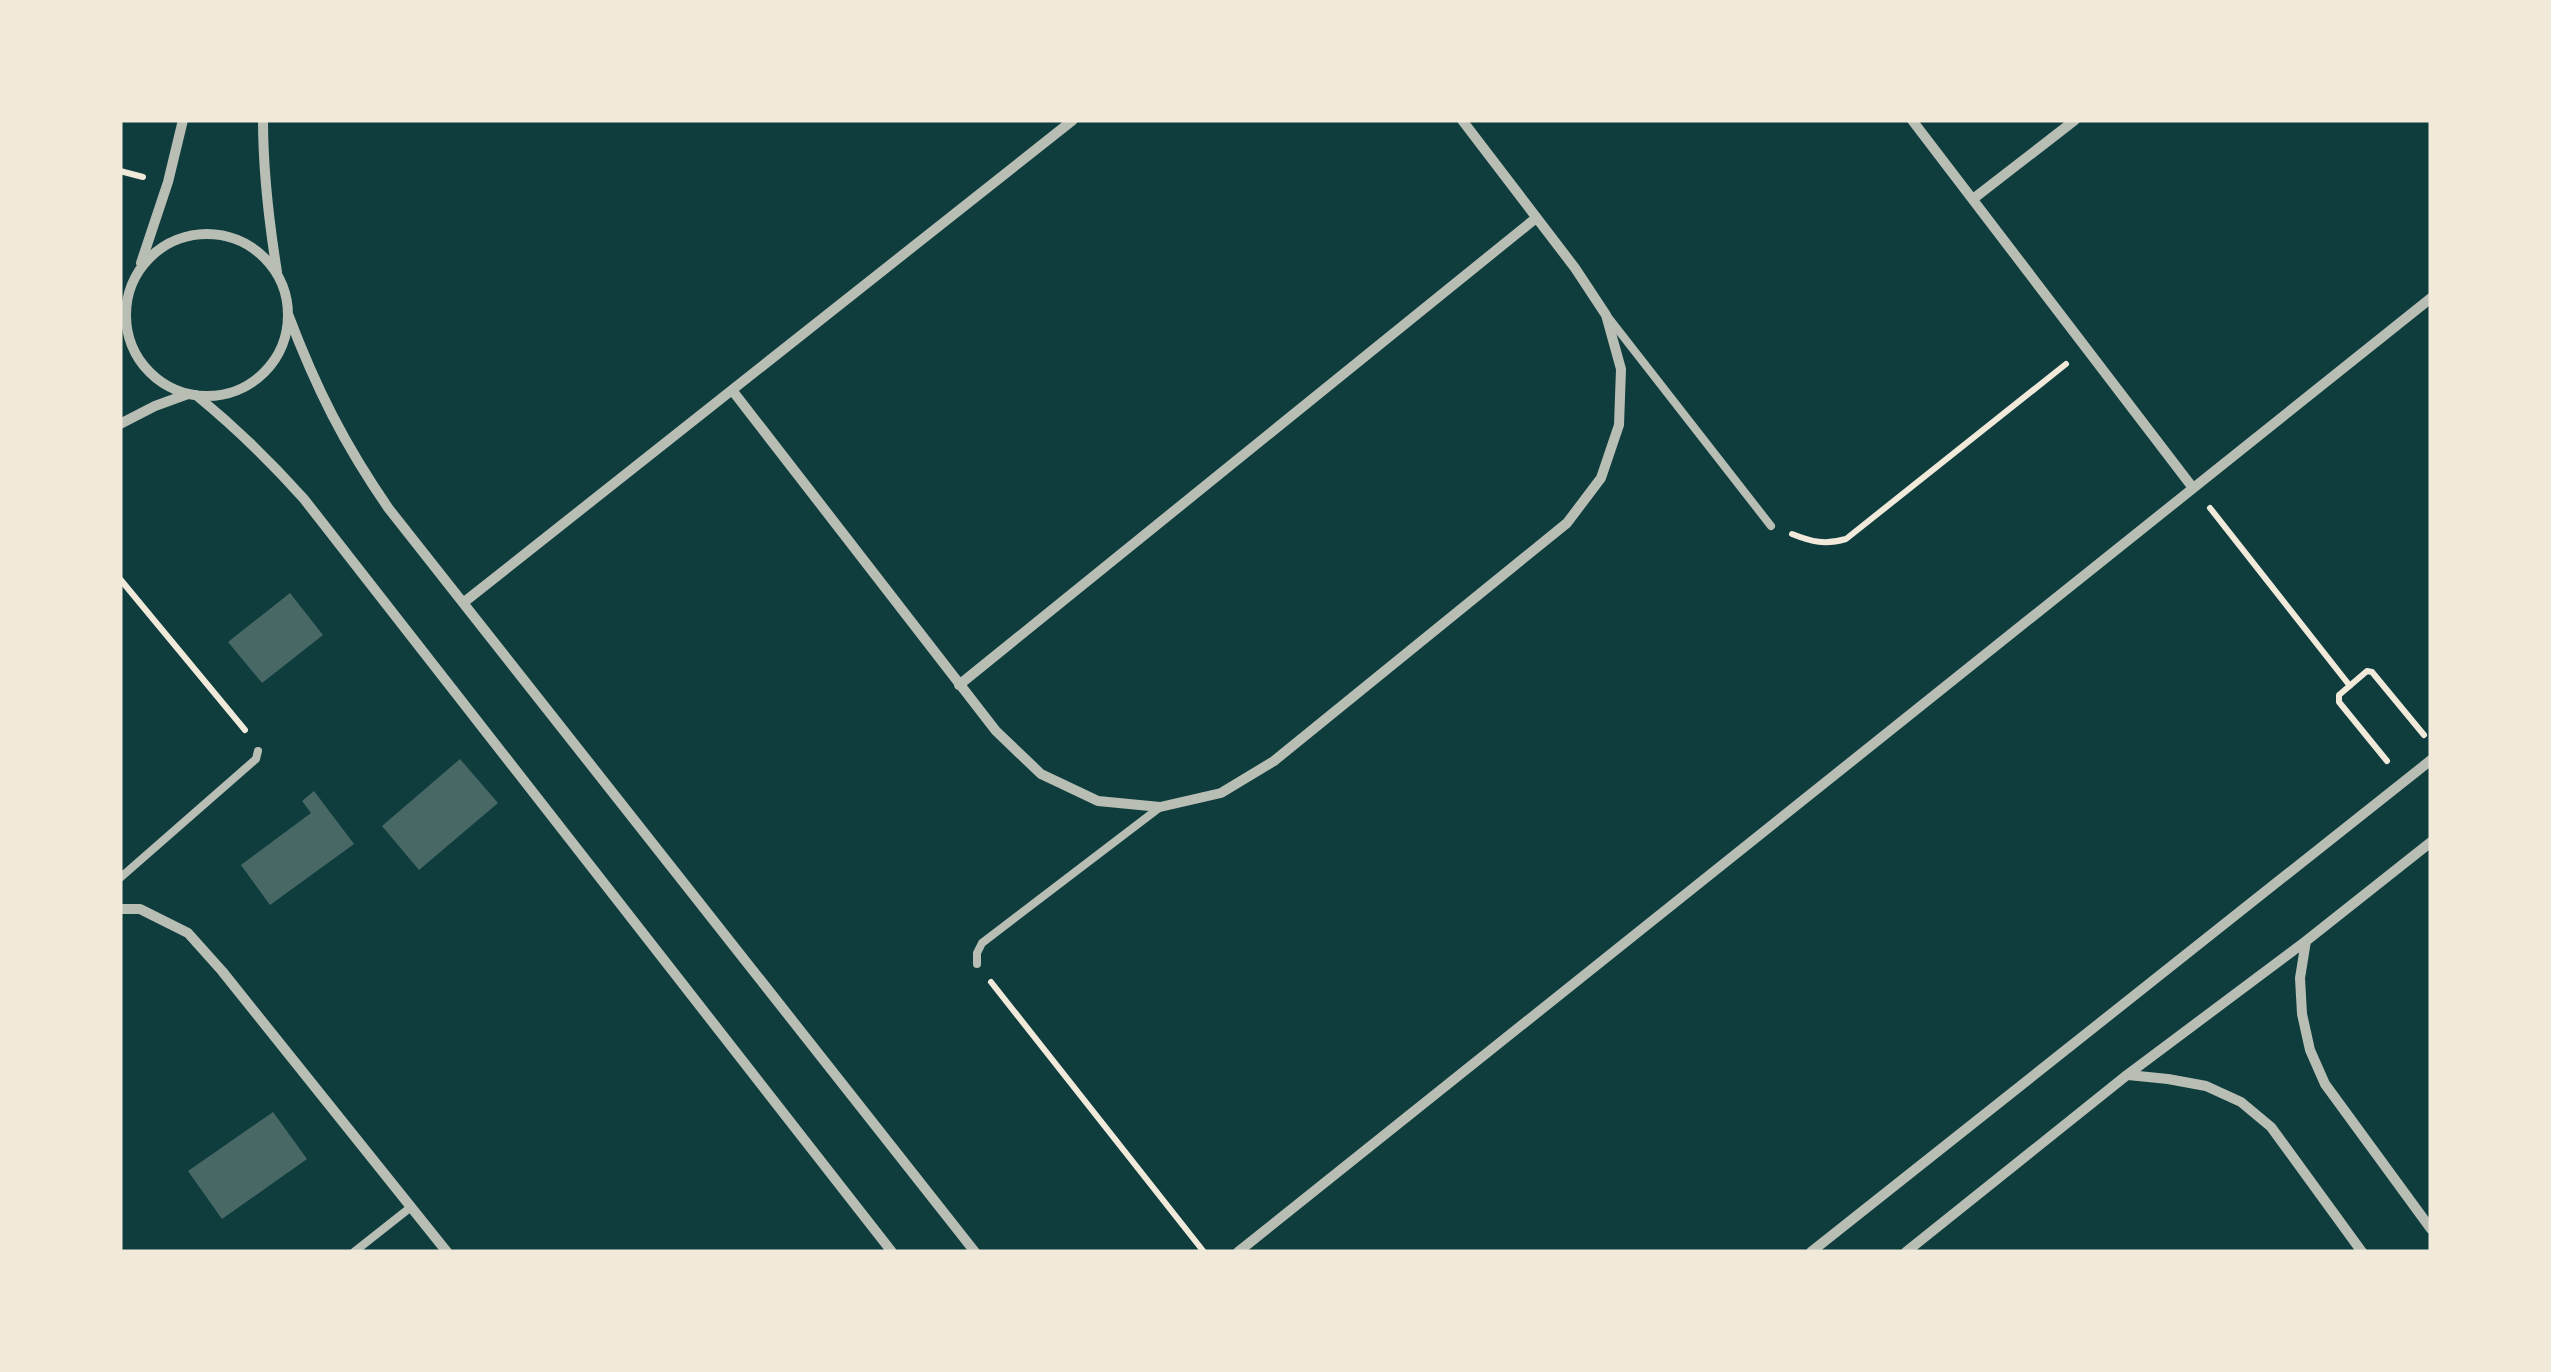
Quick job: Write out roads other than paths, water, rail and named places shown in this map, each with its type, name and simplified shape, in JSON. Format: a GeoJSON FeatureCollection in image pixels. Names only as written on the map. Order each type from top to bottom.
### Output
{"type":"FeatureCollection","features":[{"type":"Feature","properties":{"kind":"street"},"geometry":{"type":"LineString","coordinates":[[183,120],[168,182],[126,300],[125,324],[132,348],[146,369],[165,385],[192,394],[219,395],[260,376],[276,358],[288,314]]}},
{"type":"Feature","properties":{"kind":"street"},"geometry":{"type":"LineString","coordinates":[[263,120],[268,215],[288,314],[331,416],[358,464],[389,509],[974,1252]]}},
{"type":"Feature","properties":{"kind":"street"},"geometry":{"type":"LineString","coordinates":[[463,603],[1074,120]]}},
{"type":"Feature","properties":{"kind":"street"},"geometry":{"type":"LineString","coordinates":[[732,390],[996,731],[1041,774],[1098,800],[1160,807],[1220,793],[1274,761],[1567,523],[1601,478],[1619,425],[1621,369],[1606,314],[1462,120]]}},
{"type":"Feature","properties":{"kind":"street"},"geometry":{"type":"LineString","coordinates":[[1912,120],[2194,488]]}},
{"type":"Feature","properties":{"kind":"street"},"geometry":{"type":"LineString","coordinates":[[1973,199],[2075,120]]}},
{"type":"Feature","properties":{"kind":"street"},"geometry":{"type":"LineString","coordinates":[[960,684],[1536,218]]}},
{"type":"Feature","properties":{"kind":"street"},"geometry":{"type":"LineString","coordinates":[[120,298],[158,249],[182,237],[209,234],[236,239],[260,253],[277,274]]}},
{"type":"Feature","properties":{"kind":"street"},"geometry":{"type":"LineString","coordinates":[[1238,1252],[2431,298]]}},
{"type":"Feature","properties":{"kind":"street"},"geometry":{"type":"LineString","coordinates":[[120,424],[155,406],[192,394]]}},
{"type":"Feature","properties":{"kind":"street"},"geometry":{"type":"LineString","coordinates":[[192,394],[247,438],[304,499],[892,1252]]}},
{"type":"Feature","properties":{"kind":"street"},"geometry":{"type":"LineString","coordinates":[[1811,1252],[2431,760]]}},
{"type":"Feature","properties":{"kind":"street"},"geometry":{"type":"LineString","coordinates":[[1906,1252],[2127,1075],[2431,842]]}},
{"type":"Feature","properties":{"kind":"street"},"geometry":{"type":"LineString","coordinates":[[120,909],[140,909],[188,933],[447,1252]]}},
{"type":"Feature","properties":{"kind":"street"},"geometry":{"type":"LineString","coordinates":[[2306,941],[2300,978],[2310,1050],[2325,1084],[2431,1229]]}},
{"type":"Feature","properties":{"kind":"street"},"geometry":{"type":"LineString","coordinates":[[2127,1075],[2206,1086],[2241,1102],[2271,1126],[2362,1252]]}},
{"type":"Feature","properties":{"kind":"lane"},"geometry":{"type":"LineString","coordinates":[[1606,314],[1771,526]]}},
{"type":"Feature","properties":{"kind":"lane"},"geometry":{"type":"LineString","coordinates":[[120,878],[256,760],[258,752]]}},
{"type":"Feature","properties":{"kind":"lane"},"geometry":{"type":"LineString","coordinates":[[977,964],[982,943],[1160,807]]}},
{"type":"Feature","properties":{"kind":"lane"},"geometry":{"type":"LineString","coordinates":[[354,1252],[411,1207]]}}]}
